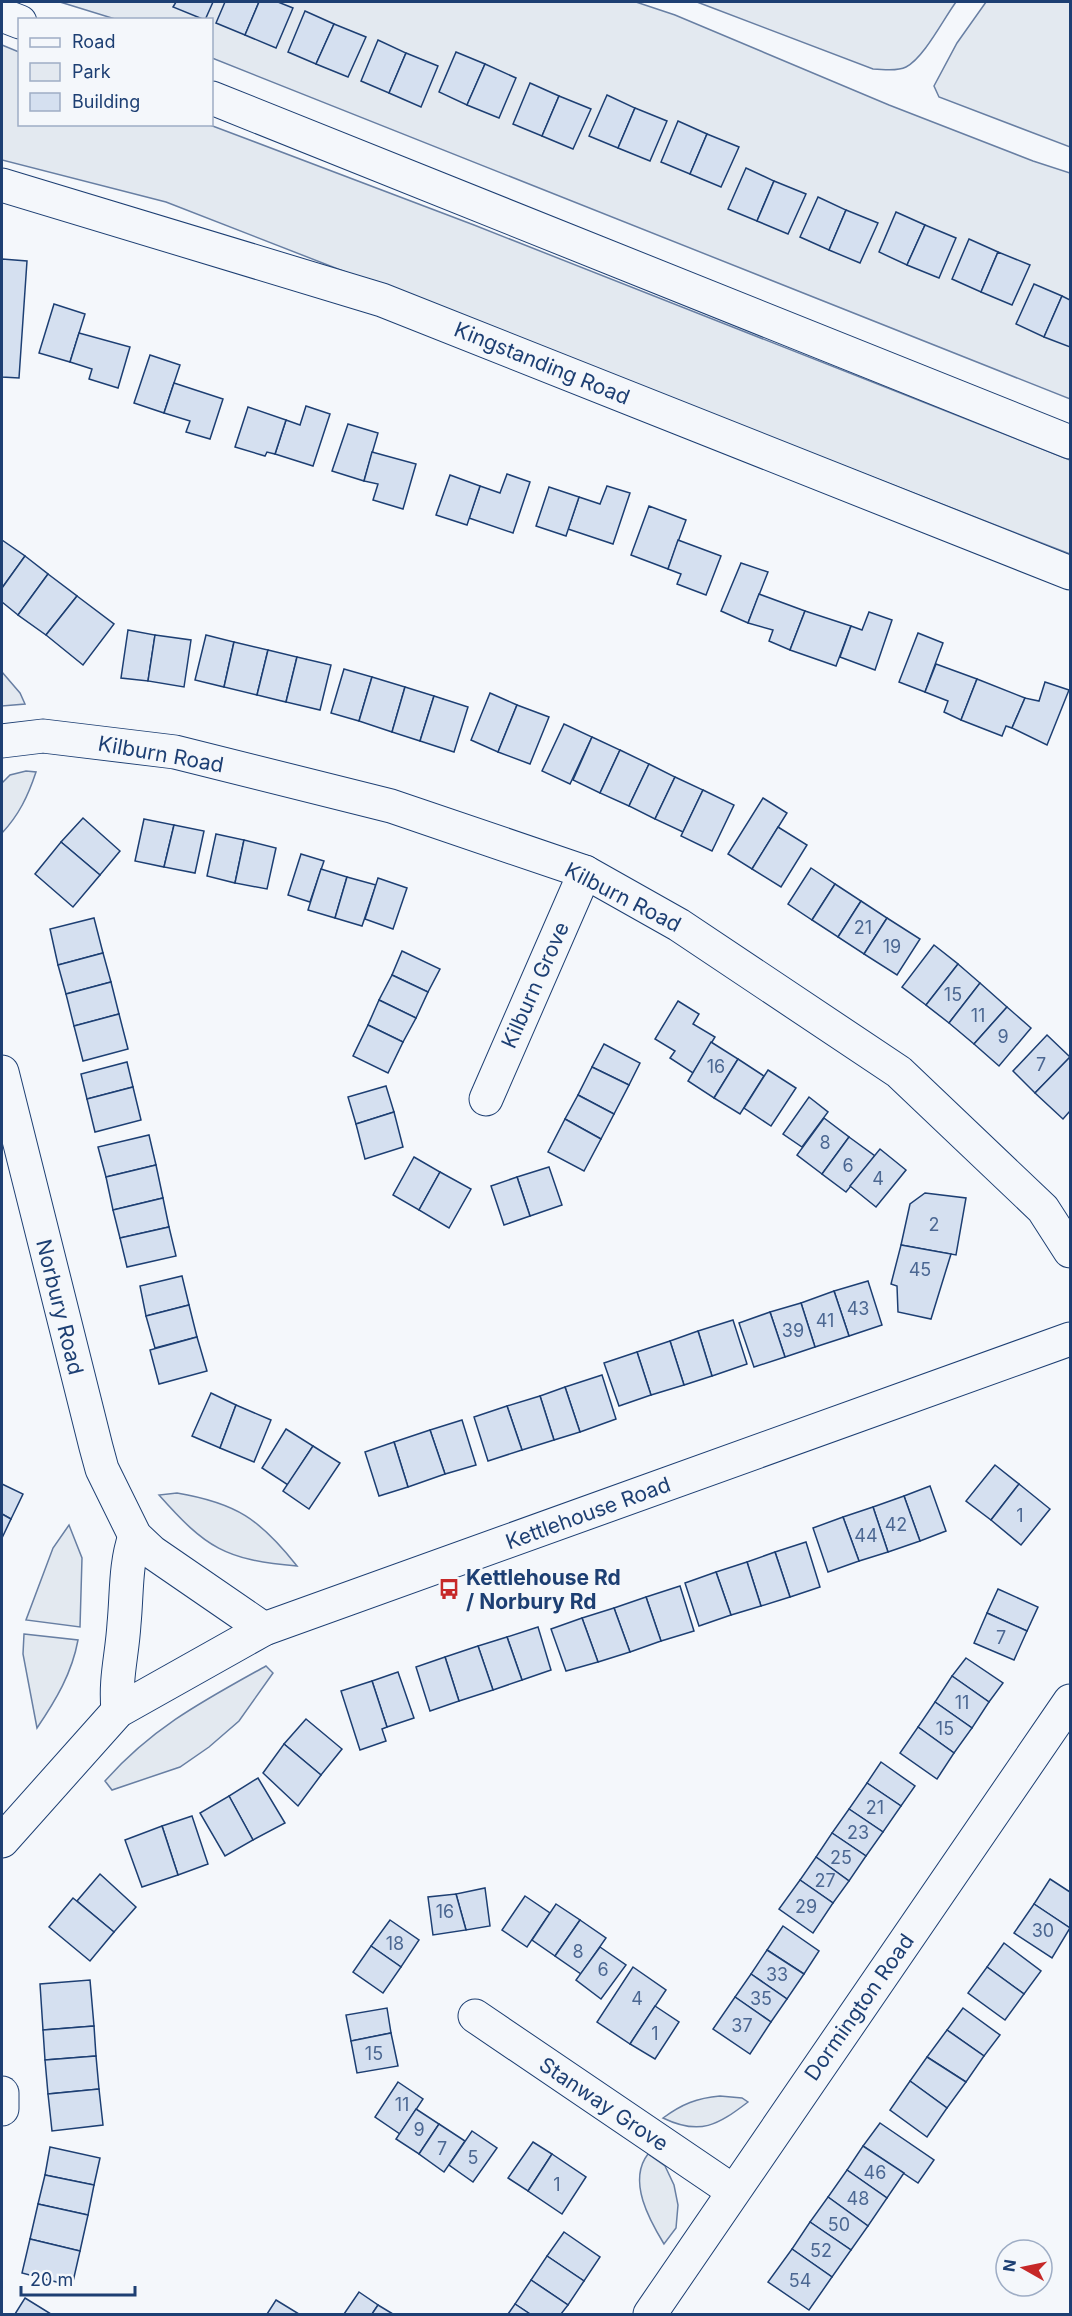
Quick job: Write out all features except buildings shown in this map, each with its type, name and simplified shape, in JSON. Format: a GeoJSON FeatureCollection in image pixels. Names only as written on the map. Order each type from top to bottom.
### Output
{"type":"FeatureCollection","features":[{"type":"Feature","properties":{"kind":"street"},"geometry":{"type":"LineString","coordinates":[[2,15],[18,21]]}},
{"type":"Feature","properties":{"kind":"street"},"geometry":{"type":"LineString","coordinates":[[213,98],[1071,442]]}},
{"type":"Feature","properties":{"kind":"street","name":"Kingstanding Road"},"geometry":{"type":"LineString","coordinates":[[2,185],[382,300],[1071,573]]}},
{"type":"Feature","properties":{"kind":"street","name":"Kilburn Road"},"geometry":{"type":"LineString","coordinates":[[2,741],[43,736],[175,752],[391,806],[585,872],[679,925],[899,1072],[1042,1209],[1071,1251]]}},
{"type":"Feature","properties":{"kind":"street","name":"Kilburn Grove"},"geometry":{"type":"LineString","coordinates":[[486,1099],[585,872]]}},
{"type":"Feature","properties":{"kind":"street","name":"Norbury Road"},"geometry":{"type":"LineString","coordinates":[[2,1072],[102,1469],[135,1536],[162,1559],[264,1629]]}},
{"type":"Feature","properties":{"kind":"street","name":"Kettlehouse Road"},"geometry":{"type":"LineString","coordinates":[[2,1841],[118,1712],[264,1629],[1071,1339]]}},
{"type":"Feature","properties":{"kind":"street"},"geometry":{"type":"LineString","coordinates":[[118,1712],[115,1683],[124,1626],[128,1558],[135,1536]]}},
{"type":"Feature","properties":{"kind":"street","name":"Dormington Road"},"geometry":{"type":"LineString","coordinates":[[650,2314],[1071,1701]]}},
{"type":"Feature","properties":{"kind":"street","name":"Stanway Grove"},"geometry":{"type":"LineString","coordinates":[[475,2016],[733,2191]]}},
{"type":"Feature","properties":{"kind":"street"},"geometry":{"type":"LineString","coordinates":[[2,2093],[2,2109]]}},
{"type":"Feature","properties":{"kind":"green space"},"geometry":{"type":"Polygon","coordinates":[[[60,2],[636,2],[675,15],[889,105],[1070,173],[1070,399],[213,58],[213,18],[112,18],[60,2]]]}},
{"type":"Feature","properties":{"kind":"green space"},"geometry":{"type":"Polygon","coordinates":[[[697,2],[956,2],[920,55],[906,67],[890,70],[873,69],[697,2]]]}},
{"type":"Feature","properties":{"kind":"green space"},"geometry":{"type":"Polygon","coordinates":[[[986,2],[1070,2],[1070,147],[939,97],[934,86],[957,43],[986,2]]]}},
{"type":"Feature","properties":{"kind":"green space"},"geometry":{"type":"Polygon","coordinates":[[[2,45],[18,52],[18,126],[213,126],[474,225],[1070,460],[1070,554],[166,202],[2,160],[2,45]]]}},
{"type":"Feature","properties":{"kind":"green space"},"geometry":{"type":"Polygon","coordinates":[[[2,672],[20,693],[25,704],[2,706],[2,672]]]}},
{"type":"Feature","properties":{"kind":"green space"},"geometry":{"type":"Polygon","coordinates":[[[26,771],[36,772],[30,789],[22,805],[2,833],[2,783],[10,775],[26,771]]]}},
{"type":"Feature","properties":{"kind":"green space"},"geometry":{"type":"Polygon","coordinates":[[[177,1493],[215,1502],[245,1516],[271,1536],[297,1566],[252,1560],[234,1555],[204,1539],[190,1528],[159,1495],[177,1493]]]}},
{"type":"Feature","properties":{"kind":"green space"},"geometry":{"type":"Polygon","coordinates":[[[69,1525],[82,1558],[80,1627],[26,1620],[53,1548],[69,1525]]]}},
{"type":"Feature","properties":{"kind":"green space"},"geometry":{"type":"Polygon","coordinates":[[[24,1634],[78,1640],[72,1664],[62,1686],[37,1728],[23,1654],[24,1634]]]}},
{"type":"Feature","properties":{"kind":"green space"},"geometry":{"type":"Polygon","coordinates":[[[266,1666],[273,1673],[239,1721],[209,1747],[180,1767],[112,1790],[105,1781],[160,1730],[266,1666]]]}},
{"type":"Feature","properties":{"kind":"green space"},"geometry":{"type":"Polygon","coordinates":[[[720,2096],[742,2098],[748,2102],[718,2122],[698,2127],[663,2118],[690,2102],[720,2096]]]}},
{"type":"Feature","properties":{"kind":"green space"},"geometry":{"type":"Polygon","coordinates":[[[648,2154],[665,2166],[674,2185],[678,2205],[676,2228],[664,2244],[647,2213],[640,2188],[642,2165],[648,2154]]]}},
{"type":"Feature","properties":{"kind":"place","name":"Kettlehouse Rd / Norbury Rd"},"geometry":{"type":"Point","coordinates":[449,1589]}}]}
